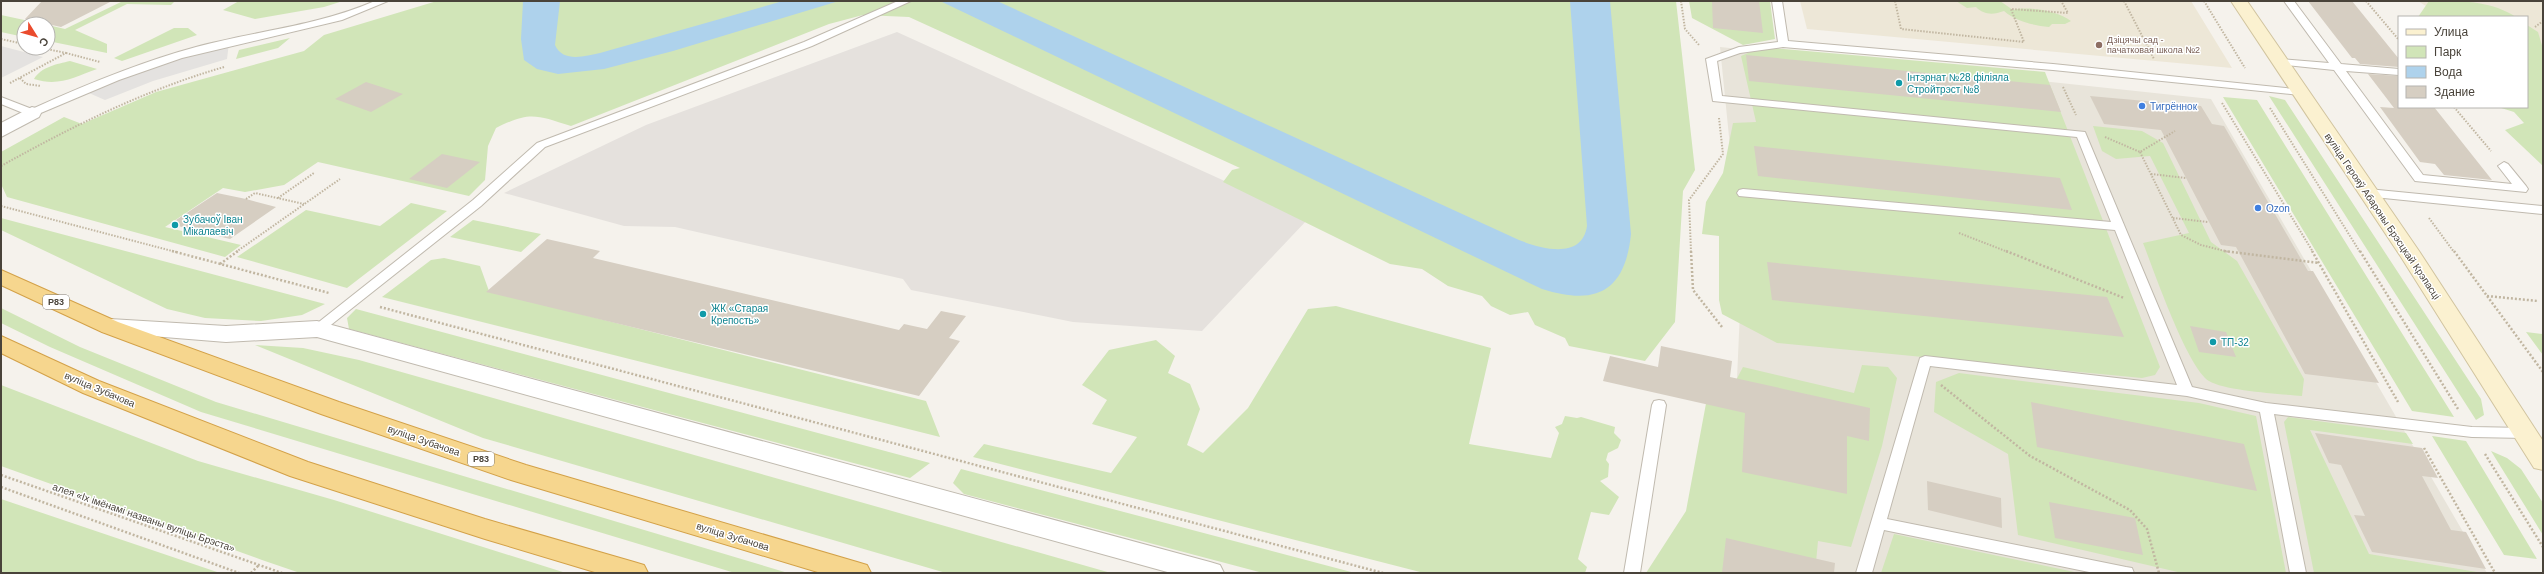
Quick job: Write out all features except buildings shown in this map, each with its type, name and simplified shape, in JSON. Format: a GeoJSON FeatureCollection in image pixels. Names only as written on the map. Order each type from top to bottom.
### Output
{"type":"FeatureCollection","features":[{"type":"Feature","properties":{"kind":"highway","name":"вуліца Зубачова"},"geometry":{"type":"LineString","coordinates":[[1,277],[110,326],[330,408],[520,473],[857,573]]}},
{"type":"Feature","properties":{"kind":"highway","name":"вуліца Зубачова"},"geometry":{"type":"LineString","coordinates":[[1,344],[91,387],[298,469],[486,529],[634,573]]}},
{"type":"Feature","properties":{"kind":"main road","name":"вуліца Герояў Абароны Брэсцкай Крэпасці"},"geometry":{"type":"LineString","coordinates":[[2239,1],[2368,193],[2543,461]]}},
{"type":"Feature","properties":{"kind":"main road","name":"вуліца Герояў Абароны Брэсцкай Крэпасці"},"geometry":{"type":"LineString","coordinates":[[2526,433],[2543,452]]}},
{"type":"Feature","properties":{"kind":"street"},"geometry":{"type":"LineString","coordinates":[[1,131],[32,113]]}},
{"type":"Feature","properties":{"kind":"street","name":"вуліца Зубачова"},"geometry":{"type":"LineString","coordinates":[[110,326],[226,334],[317,329],[1210,573]]}},
{"type":"Feature","properties":{"kind":"lane"},"geometry":{"type":"LineString","coordinates":[[1,100],[32,113],[82,90],[201,49],[316,25],[383,1]]}},
{"type":"Feature","properties":{"kind":"lane"},"geometry":{"type":"LineString","coordinates":[[1777,1],[1783,44]]}},
{"type":"Feature","properties":{"kind":"lane"},"geometry":{"type":"LineString","coordinates":[[2289,1],[2419,178],[2522,189],[2504,166]]}},
{"type":"Feature","properties":{"kind":"lane"},"geometry":{"type":"LineString","coordinates":[[317,329],[477,203],[541,145],[808,44],[903,3]]}},
{"type":"Feature","properties":{"kind":"lane"},"geometry":{"type":"LineString","coordinates":[[2187,391],[2081,134],[1717,99],[1711,59],[1738,50],[1783,44],[2053,67],[2300,92]]}},
{"type":"Feature","properties":{"kind":"lane"},"geometry":{"type":"LineString","coordinates":[[2280,62],[2398,72]]}},
{"type":"Feature","properties":{"kind":"lane"},"geometry":{"type":"LineString","coordinates":[[1743,193],[2120,227]]}},
{"type":"Feature","properties":{"kind":"lane"},"geometry":{"type":"LineString","coordinates":[[2368,193],[2543,210]]}},
{"type":"Feature","properties":{"kind":"lane"},"geometry":{"type":"LineString","coordinates":[[1864,573],[1925,361],[2187,391],[2266,408],[2472,432],[2526,433]]}},
{"type":"Feature","properties":{"kind":"lane"},"geometry":{"type":"LineString","coordinates":[[1632,573],[1659,405]]}},
{"type":"Feature","properties":{"kind":"lane"},"geometry":{"type":"LineString","coordinates":[[2266,408],[2298,573]]}},
{"type":"Feature","properties":{"kind":"lane"},"geometry":{"type":"LineString","coordinates":[[1878,522],[2126,573]]}},
{"type":"Feature","properties":{"kind":"path"},"geometry":{"type":"LineString","coordinates":[[1681,1],[1685,29],[1711,59]]}},
{"type":"Feature","properties":{"kind":"path"},"geometry":{"type":"LineString","coordinates":[[1895,1],[1901,29],[2024,42],[2011,8],[2068,13],[2061,1]]}},
{"type":"Feature","properties":{"kind":"path"},"geometry":{"type":"LineString","coordinates":[[2124,1],[2155,61]]}},
{"type":"Feature","properties":{"kind":"path"},"geometry":{"type":"LineString","coordinates":[[2204,1],[2543,547]]}},
{"type":"Feature","properties":{"kind":"path"},"geometry":{"type":"LineString","coordinates":[[2366,1],[2398,39]]}},
{"type":"Feature","properties":{"kind":"path"},"geometry":{"type":"LineString","coordinates":[[2536,27],[2543,22]]}},
{"type":"Feature","properties":{"kind":"path"},"geometry":{"type":"LineString","coordinates":[[1,38],[16,42]]}},
{"type":"Feature","properties":{"kind":"path"},"geometry":{"type":"LineString","coordinates":[[8,84],[66,54],[56,52]]}},
{"type":"Feature","properties":{"kind":"path"},"geometry":{"type":"LineString","coordinates":[[1,166],[84,120],[142,94],[226,66]]}},
{"type":"Feature","properties":{"kind":"path"},"geometry":{"type":"LineString","coordinates":[[2053,67],[2079,121]]}},
{"type":"Feature","properties":{"kind":"path"},"geometry":{"type":"LineString","coordinates":[[2210,84],[2319,263],[2494,573]]}},
{"type":"Feature","properties":{"kind":"path"},"geometry":{"type":"LineString","coordinates":[[1717,99],[1723,154],[1689,200],[1693,290],[1722,327]]}},
{"type":"Feature","properties":{"kind":"path"},"geometry":{"type":"LineString","coordinates":[[2455,108],[2504,166]]}},
{"type":"Feature","properties":{"kind":"path"},"geometry":{"type":"LineString","coordinates":[[2140,152],[2175,131]]}},
{"type":"Feature","properties":{"kind":"path"},"geometry":{"type":"LineString","coordinates":[[2104,137],[2140,152],[2181,235],[2201,245],[2226,252],[2319,263]]}},
{"type":"Feature","properties":{"kind":"path"},"geometry":{"type":"LineString","coordinates":[[278,198],[314,173]]}},
{"type":"Feature","properties":{"kind":"path"},"geometry":{"type":"LineString","coordinates":[[2151,174],[2186,178]]}},
{"type":"Feature","properties":{"kind":"path"},"geometry":{"type":"LineString","coordinates":[[219,264],[340,179]]}},
{"type":"Feature","properties":{"kind":"path"},"geometry":{"type":"LineString","coordinates":[[246,199],[255,193],[304,204]]}},
{"type":"Feature","properties":{"kind":"path"},"geometry":{"type":"LineString","coordinates":[[1,206],[1383,573]]}},
{"type":"Feature","properties":{"kind":"path"},"geometry":{"type":"LineString","coordinates":[[2173,218],[2208,222]]}},
{"type":"Feature","properties":{"kind":"path"},"geometry":{"type":"LineString","coordinates":[[1956,232],[2154,309]]}},
{"type":"Feature","properties":{"kind":"path"},"geometry":{"type":"LineString","coordinates":[[2486,296],[2538,301]]}},
{"type":"Feature","properties":{"kind":"path"},"geometry":{"type":"LineString","coordinates":[[1922,373],[1945,388],[2030,456],[2130,510],[2146,529],[2159,573]]}},
{"type":"Feature","properties":{"kind":"path","name":"алея «Іх імёнамі названы вуліцы Брэста»"},"geometry":{"type":"LineString","coordinates":[[1,475],[282,573]]}},
{"type":"Feature","properties":{"kind":"path"},"geometry":{"type":"LineString","coordinates":[[1,487],[239,573]]}},
{"type":"Feature","properties":{"kind":"path"},"geometry":{"type":"LineString","coordinates":[[251,573],[259,565]]}},
{"type":"Feature","properties":{"kind":"shaded area","name":"Дзіцячы сад - пачатковая школа №2"},"geometry":{"type":"Polygon","coordinates":[[[1800,1],[2191,1],[2232,68],[1807,29],[1800,1]]]}},
{"type":"Feature","properties":{"kind":"shaded area"},"geometry":{"type":"Polygon","coordinates":[[[2418,1],[2543,1],[2543,75],[2528,68],[2528,16],[2441,16],[2418,1]]]}},
{"type":"Feature","properties":{"kind":"shaded area"},"geometry":{"type":"Polygon","coordinates":[[[897,32],[1308,219],[1202,331],[1073,322],[911,290],[903,279],[675,227],[624,226],[504,193],[646,125],[897,32]]]}},
{"type":"Feature","properties":{"kind":"shaded area"},"geometry":{"type":"Polygon","coordinates":[[[229,43],[227,59],[153,81],[105,100],[82,90],[133,71],[229,43]]]}},
{"type":"Feature","properties":{"kind":"shaded area"},"geometry":{"type":"Polygon","coordinates":[[[1,46],[16,50],[16,56],[43,57],[1,78],[1,46]]]}},
{"type":"Feature","properties":{"kind":"shaded area"},"geometry":{"type":"Polygon","coordinates":[[[1720,47],[2211,99],[2487,573],[1716,573],[1736,401],[1742,266],[1720,47]]]}},
{"type":"Feature","properties":{"kind":"green space"},"geometry":{"type":"Polygon","coordinates":[[[123,1],[175,1],[171,5],[127,4],[75,30],[107,44],[107,53],[56,43],[56,27],[65,29],[123,1]]]}},
{"type":"Feature","properties":{"kind":"green space"},"geometry":{"type":"Polygon","coordinates":[[[239,1],[343,1],[324,7],[255,19],[223,10],[239,1]]]}},
{"type":"Feature","properties":{"kind":"green space"},"geometry":{"type":"Polygon","coordinates":[[[437,1],[1676,1],[1695,170],[1683,191],[1675,322],[1645,361],[1569,346],[1565,338],[1535,325],[1528,312],[1510,315],[1491,306],[1482,296],[1448,286],[1422,269],[1390,264],[1223,182],[1232,170],[1240,168],[909,17],[863,15],[829,24],[571,126],[541,117],[533,116],[517,119],[496,128],[488,146],[485,180],[469,196],[318,162],[284,185],[245,192],[223,188],[165,227],[241,245],[225,257],[7,197],[1,184],[1,152],[64,117],[82,124],[156,92],[304,51],[324,35],[437,1]]]}},
{"type":"Feature","properties":{"kind":"green space"},"geometry":{"type":"Polygon","coordinates":[[[1689,1],[1770,1],[1775,39],[1743,45],[1692,18],[1689,1]]]}},
{"type":"Feature","properties":{"kind":"green space"},"geometry":{"type":"Polygon","coordinates":[[[1956,1],[2000,1],[2013,10],[2043,10],[2058,14],[2071,21],[2065,24],[2052,24],[2049,27],[2037,25],[2014,18],[2004,11],[1992,14],[1985,13],[1976,7],[1967,8],[1956,1]]]}},
{"type":"Feature","properties":{"kind":"green space"},"geometry":{"type":"Polygon","coordinates":[[[2429,1],[2485,4],[2506,11],[2514,16],[2419,16],[2429,1]]]}},
{"type":"Feature","properties":{"kind":"green space"},"geometry":{"type":"Polygon","coordinates":[[[1,15],[16,18],[16,35],[1,32],[1,15]]]}},
{"type":"Feature","properties":{"kind":"green space"},"geometry":{"type":"Polygon","coordinates":[[[2528,26],[2538,32],[2543,49],[2543,166],[2505,130],[2524,123],[2514,112],[2501,108],[2528,108],[2528,26]]]}},
{"type":"Feature","properties":{"kind":"green space"},"geometry":{"type":"Polygon","coordinates":[[[174,28],[188,28],[197,35],[122,61],[114,58],[174,28]]]}},
{"type":"Feature","properties":{"kind":"green space"},"geometry":{"type":"Polygon","coordinates":[[[290,38],[278,48],[236,59],[239,50],[290,38]]]}},
{"type":"Feature","properties":{"kind":"green space"},"geometry":{"type":"Polygon","coordinates":[[[1762,47],[2045,72],[2160,367],[2155,375],[2142,378],[1777,343],[1722,314],[1719,300],[1719,236],[1702,234],[1706,202],[1723,173],[1733,123],[1756,122],[1741,56],[1762,47]]]}},
{"type":"Feature","properties":{"kind":"green space"},"geometry":{"type":"Polygon","coordinates":[[[70,61],[97,69],[66,80],[51,82],[34,79],[45,69],[70,61]]]}},
{"type":"Feature","properties":{"kind":"green space"},"geometry":{"type":"Polygon","coordinates":[[[2269,96],[2285,100],[2481,399],[2484,415],[2476,420],[2269,96]]]}},
{"type":"Feature","properties":{"kind":"green space"},"geometry":{"type":"Polygon","coordinates":[[[2223,97],[2257,100],[2454,417],[2412,411],[2223,97]]]}},
{"type":"Feature","properties":{"kind":"green space"},"geometry":{"type":"Polygon","coordinates":[[[2093,126],[2142,131],[2163,143],[2211,242],[2237,261],[2304,379],[2302,396],[2254,392],[2227,387],[2209,381],[2200,372],[2181,339],[2143,243],[2189,233],[2150,156],[2116,159],[2102,151],[2093,126]]]}},
{"type":"Feature","properties":{"kind":"green space"},"geometry":{"type":"Polygon","coordinates":[[[411,203],[447,211],[347,288],[237,257],[306,210],[380,226],[411,203]]]}},
{"type":"Feature","properties":{"kind":"green space"},"geometry":{"type":"Polygon","coordinates":[[[1,218],[325,304],[302,315],[261,321],[205,318],[167,309],[1,230],[1,218]]]}},
{"type":"Feature","properties":{"kind":"green space"},"geometry":{"type":"Polygon","coordinates":[[[473,220],[541,234],[521,252],[450,237],[473,220]]]}},
{"type":"Feature","properties":{"kind":"green space"},"geometry":{"type":"Polygon","coordinates":[[[444,258],[480,266],[489,291],[926,401],[940,437],[382,297],[431,260],[444,258]]]}},
{"type":"Feature","properties":{"kind":"green space"},"geometry":{"type":"Polygon","coordinates":[[[1336,306],[1491,348],[1469,444],[1551,458],[1559,433],[1555,427],[1562,424],[1565,416],[1577,418],[1581,417],[1615,427],[1614,433],[1621,440],[1618,448],[1608,453],[1606,460],[1609,464],[1608,477],[1600,481],[1619,497],[1609,515],[1591,512],[1578,559],[1587,567],[1585,573],[1424,573],[973,457],[984,444],[1111,473],[1137,437],[1092,424],[1107,400],[1082,385],[1109,350],[1156,340],[1175,356],[1168,373],[1190,384],[1200,409],[1187,445],[1203,453],[1248,408],[1308,309],[1336,306]]]}},
{"type":"Feature","properties":{"kind":"green space"},"geometry":{"type":"Polygon","coordinates":[[[1,308],[80,347],[216,402],[788,573],[735,573],[201,412],[50,347],[1,323],[1,308]]]}},
{"type":"Feature","properties":{"kind":"green space"},"geometry":{"type":"Polygon","coordinates":[[[356,309],[930,463],[910,478],[349,329],[347,318],[356,309]]]}},
{"type":"Feature","properties":{"kind":"green space"},"geometry":{"type":"Polygon","coordinates":[[[2526,332],[2543,334],[2543,355],[2526,332]]]}},
{"type":"Feature","properties":{"kind":"green space"},"geometry":{"type":"Polygon","coordinates":[[[255,345],[303,348],[359,360],[1111,573],[946,573],[483,438],[255,345]]]}},
{"type":"Feature","properties":{"kind":"green space"},"geometry":{"type":"Polygon","coordinates":[[[1862,365],[1888,367],[1897,378],[1882,446],[1851,547],[1818,541],[1815,573],[1646,573],[1686,511],[1710,382],[1733,386],[1743,367],[1854,393],[1862,365]]]}},
{"type":"Feature","properties":{"kind":"green space"},"geometry":{"type":"Polygon","coordinates":[[[1959,373],[2199,403],[2256,416],[2286,573],[2182,573],[2018,535],[2008,454],[1934,412],[1936,382],[1959,373]]]}},
{"type":"Feature","properties":{"kind":"green space"},"geometry":{"type":"Polygon","coordinates":[[[1,385],[198,461],[334,500],[566,573],[300,573],[1,466],[1,385]]]}},
{"type":"Feature","properties":{"kind":"green space"},"geometry":{"type":"Polygon","coordinates":[[[2288,417],[2406,433],[2413,444],[2310,430],[2369,554],[2483,573],[2314,573],[2284,422],[2288,417]]]}},
{"type":"Feature","properties":{"kind":"green space"},"geometry":{"type":"Polygon","coordinates":[[[2432,436],[2466,441],[2537,559],[2504,555],[2432,436]]]}},
{"type":"Feature","properties":{"kind":"green space"},"geometry":{"type":"Polygon","coordinates":[[[2491,451],[2507,458],[2521,469],[2543,503],[2543,535],[2491,451]]]}},
{"type":"Feature","properties":{"kind":"green space"},"geometry":{"type":"Polygon","coordinates":[[[961,469],[1355,573],[1263,573],[964,494],[953,483],[961,469]]]}},
{"type":"Feature","properties":{"kind":"green space"},"geometry":{"type":"Polygon","coordinates":[[[1,499],[220,573],[1,573],[1,499]]]}},
{"type":"Feature","properties":{"kind":"green space"},"geometry":{"type":"Polygon","coordinates":[[[1894,534],[2079,573],[1881,573],[1894,534]]]}},
{"type":"Feature","properties":{"kind":"water"},"geometry":{"type":"Polygon","coordinates":[[[523,1],[560,1],[555,45],[563,54],[581,57],[600,53],[783,1],[839,1],[673,51],[604,69],[558,74],[537,69],[524,60],[521,39],[523,1]]]}},
{"type":"Feature","properties":{"kind":"water"},"geometry":{"type":"Polygon","coordinates":[[[940,1],[997,1],[1519,240],[1539,246],[1560,249],[1569,248],[1578,244],[1584,237],[1587,226],[1570,1],[1610,1],[1631,234],[1628,254],[1622,269],[1614,281],[1604,290],[1578,296],[1561,294],[1542,289],[940,1]]]}},
{"type":"Feature","properties":{"kind":"place","name":"Дзіцячы сад - пачатковая школа №2"},"geometry":{"type":"Point","coordinates":[2099,45]}},
{"type":"Feature","properties":{"kind":"place","name":"Інтэрнат №28 фiлiяла Стройтрэст №8"},"geometry":{"type":"Point","coordinates":[1899,83]}},
{"type":"Feature","properties":{"kind":"place","name":"Тигрённок"},"geometry":{"type":"Point","coordinates":[2142,106]}},
{"type":"Feature","properties":{"kind":"place","name":"Ozon"},"geometry":{"type":"Point","coordinates":[2258,208]}},
{"type":"Feature","properties":{"kind":"place","name":"Зубачоў Іван Мікалаевіч"},"geometry":{"type":"Point","coordinates":[175,225]}},
{"type":"Feature","properties":{"kind":"place","name":"ЖК «Старая Крепость»"},"geometry":{"type":"Point","coordinates":[703,314]}},
{"type":"Feature","properties":{"kind":"place","name":"ТП-32"},"geometry":{"type":"Point","coordinates":[2213,342]}}]}
